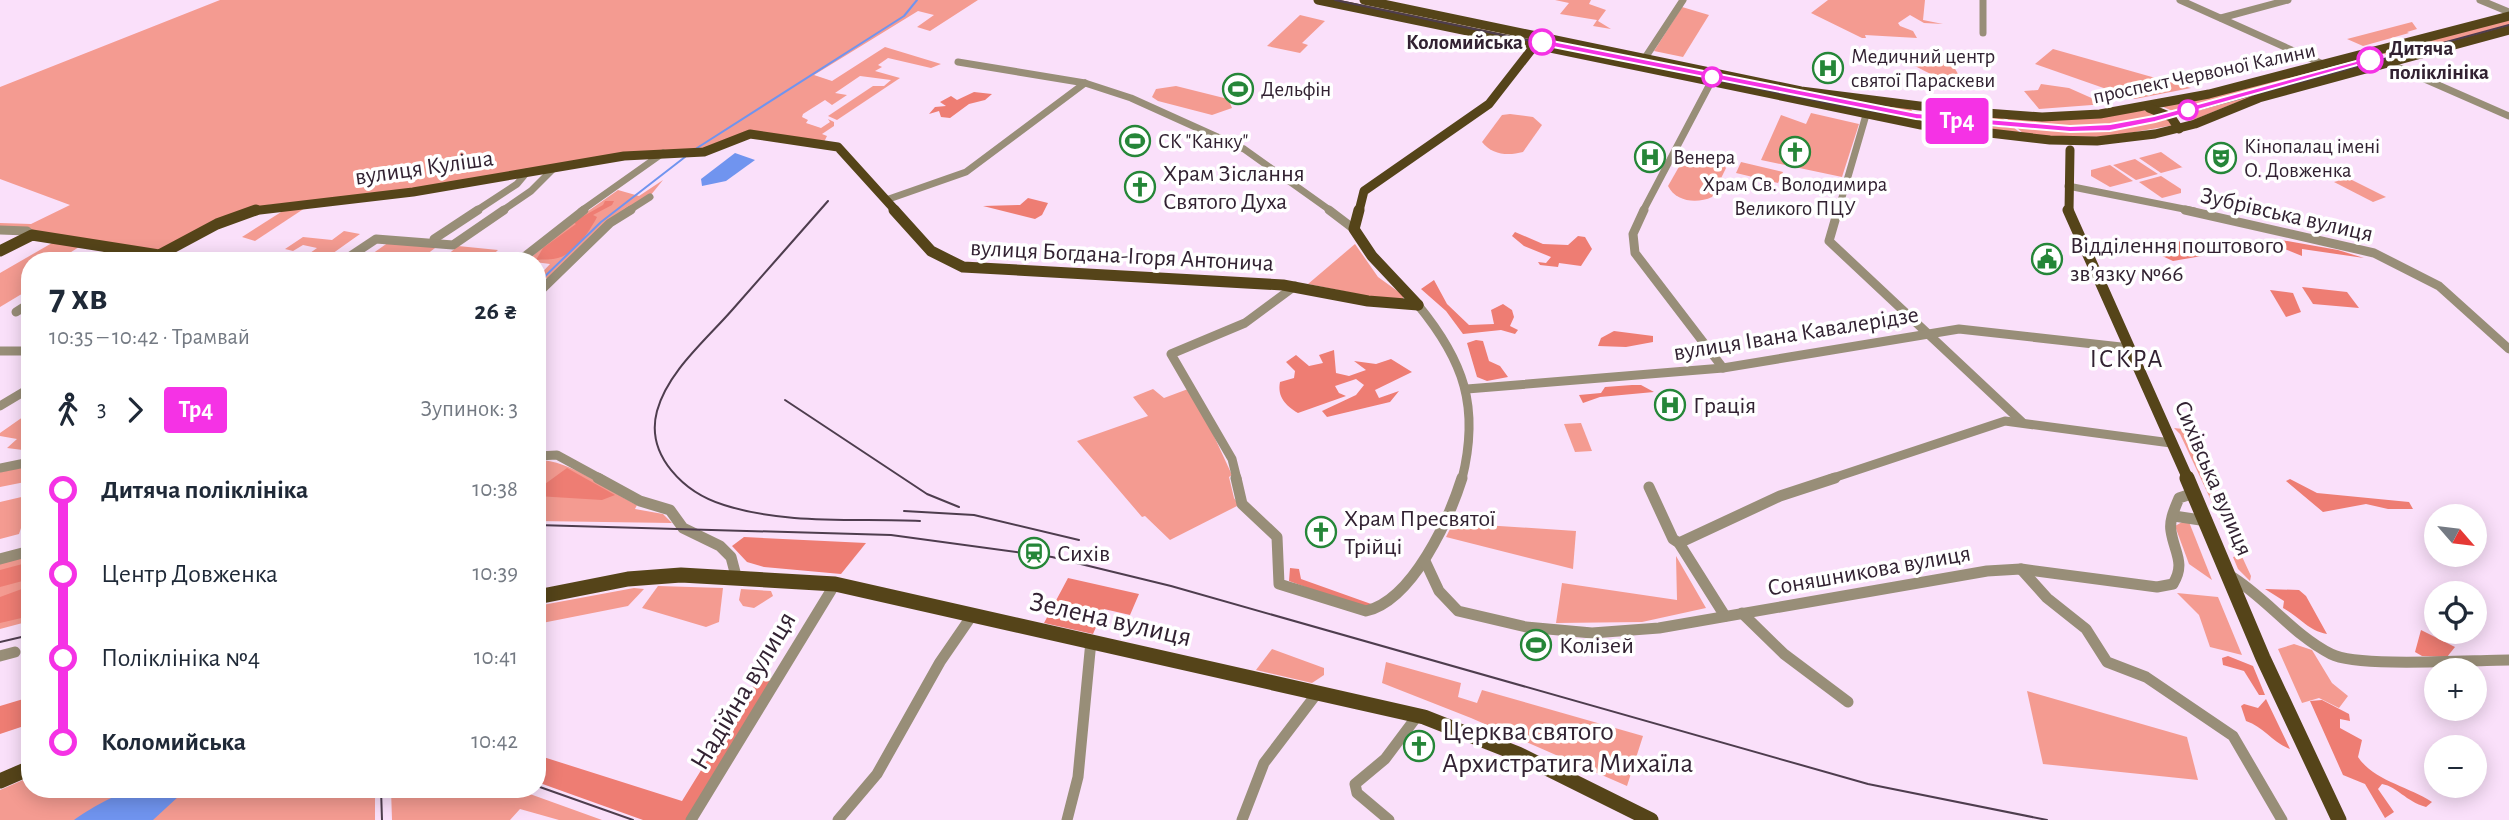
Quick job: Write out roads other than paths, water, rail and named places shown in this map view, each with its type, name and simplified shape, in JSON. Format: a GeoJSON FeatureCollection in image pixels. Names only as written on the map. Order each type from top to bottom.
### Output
{"type":"FeatureCollection","features":[{"type":"Feature","properties":{"kind":"main road","name":"проспект Червоної Калини"},"geometry":{"type":"LineString","coordinates":[[1318,0],[1535,45],[1801,91],[1935,108],[2052,117],[2144,107],[2325,65],[2509,14]]}},
{"type":"Feature","properties":{"kind":"main road","name":"проспект Червоної Калини"},"geometry":{"type":"LineString","coordinates":[[1364,0],[1642,62],[1711,82],[1866,115],[1938,128],[2097,141],[2179,129],[2259,98],[2509,30]]}},
{"type":"Feature","properties":{"kind":"main road"},"geometry":{"type":"LineString","coordinates":[[1418,305],[1372,256],[1354,229],[1364,191],[1489,104],[1535,45]]}},
{"type":"Feature","properties":{"kind":"main road"},"geometry":{"type":"LineString","coordinates":[[2325,65],[2346,75]]}},
{"type":"Feature","properties":{"kind":"main road"},"geometry":{"type":"LineString","coordinates":[[2144,107],[2171,117],[2179,129]]}},
{"type":"Feature","properties":{"kind":"main road"},"geometry":{"type":"LineString","coordinates":[[1935,108],[1925,114],[1938,128]]}},
{"type":"Feature","properties":{"kind":"main road","name":"вулиця Богдана-Ігоря Антонича"},"geometry":{"type":"LineString","coordinates":[[704,152],[750,134],[832,146],[847,154],[931,251],[963,267],[1295,286],[1368,301],[1418,305]]}},
{"type":"Feature","properties":{"kind":"main road"},"geometry":{"type":"LineString","coordinates":[[2050,139],[2070,150],[2097,141]]}},
{"type":"Feature","properties":{"kind":"main road","name":"Сихівська вулиця"},"geometry":{"type":"LineString","coordinates":[[2070,150],[2068,209],[2073,225],[2207,521],[2263,658],[2339,820]]}},
{"type":"Feature","properties":{"kind":"main road","name":"вулиця Куліша"},"geometry":{"type":"LineString","coordinates":[[165,252],[217,224],[258,209],[395,194],[663,153],[704,152]]}},
{"type":"Feature","properties":{"kind":"main road"},"geometry":{"type":"LineString","coordinates":[[0,251],[32,235],[141,252]]}},
{"type":"Feature","properties":{"kind":"main road","name":"Зелена вулиця"},"geometry":{"type":"LineString","coordinates":[[546,595],[645,577],[736,576],[835,584],[1418,715],[1497,744],[1647,819]]}},
{"type":"Feature","properties":{"kind":"main road"},"geometry":{"type":"LineString","coordinates":[[0,781],[21,772]]}},
{"type":"Feature","properties":{"kind":"street"},"geometry":{"type":"LineString","coordinates":[[1642,62],[1683,0]]}},
{"type":"Feature","properties":{"kind":"street"},"geometry":{"type":"LineString","coordinates":[[1983,0],[1983,33]]}},
{"type":"Feature","properties":{"kind":"street"},"geometry":{"type":"LineString","coordinates":[[2180,0],[2325,65]]}},
{"type":"Feature","properties":{"kind":"street"},"geometry":{"type":"LineString","coordinates":[[2221,18],[2288,0]]}},
{"type":"Feature","properties":{"kind":"street"},"geometry":{"type":"LineString","coordinates":[[2480,0],[2509,14]]}},
{"type":"Feature","properties":{"kind":"street"},"geometry":{"type":"LineString","coordinates":[[958,62],[1085,83],[1131,98],[1244,149],[1283,174],[1354,229]]}},
{"type":"Feature","properties":{"kind":"street"},"geometry":{"type":"LineString","coordinates":[[2388,63],[2509,116]]}},
{"type":"Feature","properties":{"kind":"street"},"geometry":{"type":"LineString","coordinates":[[1711,82],[1639,219],[1633,242],[1640,262],[1693,326],[1723,368]]}},
{"type":"Feature","properties":{"kind":"street"},"geometry":{"type":"LineString","coordinates":[[886,200],[965,172],[1085,83]]}},
{"type":"Feature","properties":{"kind":"street"},"geometry":{"type":"LineString","coordinates":[[1866,115],[1829,241],[2022,422]]}},
{"type":"Feature","properties":{"kind":"street"},"geometry":{"type":"LineString","coordinates":[[529,252],[551,233],[663,153]]}},
{"type":"Feature","properties":{"kind":"street"},"geometry":{"type":"LineString","coordinates":[[356,252],[376,239],[453,245],[531,191],[554,168]]}},
{"type":"Feature","properties":{"kind":"street"},"geometry":{"type":"LineString","coordinates":[[434,239],[518,183],[527,172]]}},
{"type":"Feature","properties":{"kind":"street","name":"Зубрівська вулиця"},"geometry":{"type":"LineString","coordinates":[[2068,186],[2368,251],[2439,285],[2509,349]]}},
{"type":"Feature","properties":{"kind":"street"},"geometry":{"type":"LineString","coordinates":[[546,285],[610,223],[650,197]]}},
{"type":"Feature","properties":{"kind":"street"},"geometry":{"type":"LineString","coordinates":[[0,230],[27,231],[32,235]]}},
{"type":"Feature","properties":{"kind":"street"},"geometry":{"type":"LineString","coordinates":[[111,252],[117,248]]}},
{"type":"Feature","properties":{"kind":"street"},"geometry":{"type":"LineString","coordinates":[[1295,286],[1244,323],[1171,354],[1232,459],[1242,504],[1277,537],[1279,583],[1366,611],[1379,607],[1425,561],[1451,509],[1467,464],[1471,421],[1467,388],[1448,341],[1418,305]]}},
{"type":"Feature","properties":{"kind":"street"},"geometry":{"type":"LineString","coordinates":[[16,313],[21,309]]}},
{"type":"Feature","properties":{"kind":"street","name":"вулиця Івана Кавалерідзе"},"geometry":{"type":"LineString","coordinates":[[1467,388],[1723,368],[1926,334],[1979,330],[2130,348]]}},
{"type":"Feature","properties":{"kind":"street"},"geometry":{"type":"LineString","coordinates":[[0,351],[21,351]]}},
{"type":"Feature","properties":{"kind":"street"},"geometry":{"type":"LineString","coordinates":[[0,406],[21,393]]}},
{"type":"Feature","properties":{"kind":"street"},"geometry":{"type":"LineString","coordinates":[[1679,543],[1780,496],[2005,421],[2171,443]]}},
{"type":"Feature","properties":{"kind":"street"},"geometry":{"type":"LineString","coordinates":[[546,456],[557,455],[640,501],[670,510],[683,528],[720,546],[731,557],[736,576]]}},
{"type":"Feature","properties":{"kind":"street"},"geometry":{"type":"LineString","coordinates":[[0,468],[21,464]]}},
{"type":"Feature","properties":{"kind":"street"},"geometry":{"type":"LineString","coordinates":[[1649,487],[1673,539],[1679,543],[1725,616]]}},
{"type":"Feature","properties":{"kind":"street"},"geometry":{"type":"LineString","coordinates":[[2194,493],[2179,498],[2174,516],[2207,521]]}},
{"type":"Feature","properties":{"kind":"street","name":"Соняшникова вулиця"},"geometry":{"type":"LineString","coordinates":[[1425,561],[1432,578],[1453,609],[1525,628],[1558,633],[1611,633],[1987,571],[2021,569],[2157,587],[2173,584],[2182,573],[2183,560],[2170,529],[2174,516]]}},
{"type":"Feature","properties":{"kind":"street"},"geometry":{"type":"LineString","coordinates":[[0,559],[21,553]]}},
{"type":"Feature","properties":{"kind":"street"},"geometry":{"type":"LineString","coordinates":[[2021,569],[2047,598],[2086,629],[2107,662],[2146,677],[2233,736],[2280,815]]}},
{"type":"Feature","properties":{"kind":"street"},"geometry":{"type":"LineString","coordinates":[[2229,575],[2252,586],[2321,649],[2348,661],[2509,660]]}},
{"type":"Feature","properties":{"kind":"street","name":"Надійна вулиця"},"geometry":{"type":"LineString","coordinates":[[691,820],[835,584]]}},
{"type":"Feature","properties":{"kind":"street"},"geometry":{"type":"LineString","coordinates":[[1742,613],[1784,654],[1848,702]]}},
{"type":"Feature","properties":{"kind":"street"},"geometry":{"type":"LineString","coordinates":[[838,820],[878,773],[940,662],[973,614]]}},
{"type":"Feature","properties":{"kind":"street"},"geometry":{"type":"LineString","coordinates":[[1067,820],[1078,777],[1089,686],[1091,640]]}},
{"type":"Feature","properties":{"kind":"street"},"geometry":{"type":"LineString","coordinates":[[0,656],[15,652]]}},
{"type":"Feature","properties":{"kind":"street"},"geometry":{"type":"LineString","coordinates":[[1242,820],[1264,763],[1318,692]]}},
{"type":"Feature","properties":{"kind":"street"},"geometry":{"type":"LineString","coordinates":[[1389,820],[1382,811],[1357,793],[1355,784],[1385,760],[1418,715]]}},
{"type":"Feature","properties":{"kind":"water"},"geometry":{"type":"Polygon","coordinates":[[[735,153],[755,160],[726,181],[702,186],[701,179],[735,153]]]}},
{"type":"Feature","properties":{"kind":"water"},"geometry":{"type":"Polygon","coordinates":[[[111,798],[177,798],[153,820],[74,820],[111,798]]]}},
{"type":"Feature","properties":{"kind":"waterway"},"geometry":{"type":"LineString","coordinates":[[697,148],[904,16],[917,0]]}},
{"type":"Feature","properties":{"kind":"waterway"},"geometry":{"type":"LineString","coordinates":[[546,275],[601,222],[685,157]]}},
{"type":"Feature","properties":{"kind":"tram line"},"geometry":{"type":"LineString","coordinates":[[1335,0],[1807,99],[1920,118],[2035,127],[2156,121],[2509,25]]}},
{"type":"Feature","properties":{"kind":"tram line","name":"Тр4"},"geometry":{"type":"LineString","coordinates":[[1542,42],[1822,100],[1916,116],[2070,129],[2110,128],[2155,119],[2370,60]]}},
{"type":"Feature","properties":{"kind":"railway"},"geometry":{"type":"LineString","coordinates":[[828,201],[679,369],[662,396],[657,411],[657,443],[671,470],[682,482],[695,492],[724,505],[772,516],[796,518],[920,521]]}},
{"type":"Feature","properties":{"kind":"railway"},"geometry":{"type":"LineString","coordinates":[[785,400],[927,494],[959,507]]}},
{"type":"Feature","properties":{"kind":"railway"},"geometry":{"type":"LineString","coordinates":[[904,511],[974,515],[1079,540]]}},
{"type":"Feature","properties":{"kind":"railway"},"geometry":{"type":"LineString","coordinates":[[546,525],[891,535],[1052,557],[1171,586],[1868,784],[2047,820]]}},
{"type":"Feature","properties":{"kind":"railway"},"geometry":{"type":"LineString","coordinates":[[0,642],[21,637]]}},
{"type":"Feature","properties":{"kind":"railway"},"geometry":{"type":"LineString","coordinates":[[546,789],[633,820]]}},
{"type":"Feature","properties":{"kind":"railway"},"geometry":{"type":"LineString","coordinates":[[381,798],[382,820]]}},
{"type":"Feature","properties":{"kind":"place","name":"Коломийська"},"geometry":{"type":"Point","coordinates":[1542,42]}},
{"type":"Feature","properties":{"kind":"place","name":"Дитяча поліклініка"},"geometry":{"type":"Point","coordinates":[2370,60]}},
{"type":"Feature","properties":{"kind":"place","name":"Медичний центр святої Параскеви"},"geometry":{"type":"Point","coordinates":[1828,68]}},
{"type":"Feature","properties":{"kind":"place","name":"Дельфін"},"geometry":{"type":"Point","coordinates":[1238,89]}},
{"type":"Feature","properties":{"kind":"place","name":"СК \"Канку\""},"geometry":{"type":"Point","coordinates":[1135,141]}},
{"type":"Feature","properties":{"kind":"place","name":"Храм Св. Володимира Великого ПЦУ"},"geometry":{"type":"Point","coordinates":[1795,152]}},
{"type":"Feature","properties":{"kind":"place","name":"Венера"},"geometry":{"type":"Point","coordinates":[1650,157]}},
{"type":"Feature","properties":{"kind":"place","name":"Кінопалац імені О. Довженка"},"geometry":{"type":"Point","coordinates":[2221,158]}},
{"type":"Feature","properties":{"kind":"place","name":"Храм Зіслання Святого Духа"},"geometry":{"type":"Point","coordinates":[1140,187]}},
{"type":"Feature","properties":{"kind":"place","name":"Відділення поштового зв’язку №66"},"geometry":{"type":"Point","coordinates":[2047,259]}},
{"type":"Feature","properties":{"kind":"place","name":"Грація"},"geometry":{"type":"Point","coordinates":[1670,405]}},
{"type":"Feature","properties":{"kind":"place","name":"Храм Пресвятої Трійці"},"geometry":{"type":"Point","coordinates":[1321,532]}},
{"type":"Feature","properties":{"kind":"place","name":"Сихів"},"geometry":{"type":"Point","coordinates":[1034,553]}},
{"type":"Feature","properties":{"kind":"place","name":"Колізей"},"geometry":{"type":"Point","coordinates":[1536,645]}},
{"type":"Feature","properties":{"kind":"place","name":"Церква святого Архистратига Михаїла"},"geometry":{"type":"Point","coordinates":[1419,746]}},
{"type":"Feature","properties":{"kind":"district","name":"ІСКРА"},"geometry":{"type":"Point","coordinates":[2127,358]}}]}
